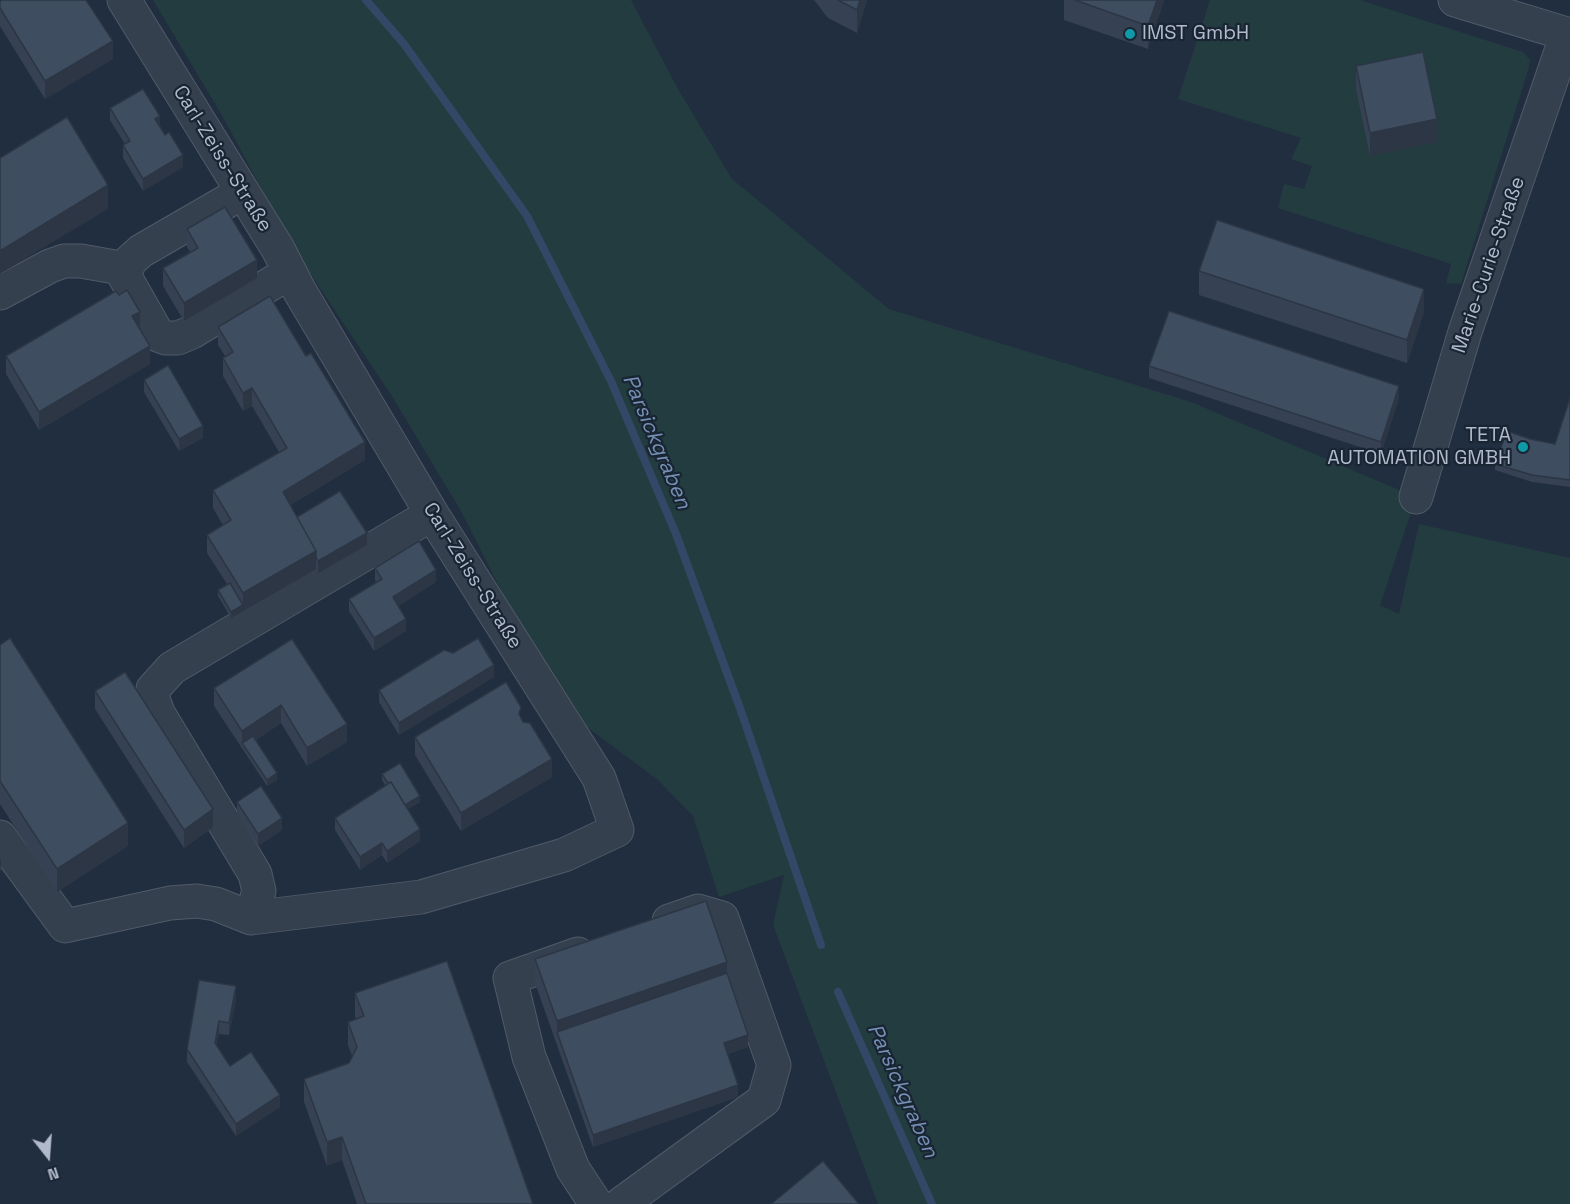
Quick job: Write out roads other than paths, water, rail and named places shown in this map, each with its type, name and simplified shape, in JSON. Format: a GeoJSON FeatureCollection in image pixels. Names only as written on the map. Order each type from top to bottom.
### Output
{"type":"FeatureCollection","features":[{"type":"Feature","properties":{"kind":"street","name":"Carl-Zeiss-Straße"},"geometry":{"type":"LineString","coordinates":[[124,0],[278,249],[432,514],[599,778],[616,830],[564,855],[421,897],[251,918]]}},
{"type":"Feature","properties":{"kind":"street"},"geometry":{"type":"LineString","coordinates":[[1455,0],[1569,34]]}},
{"type":"Feature","properties":{"kind":"street","name":"Marie-Curie-Straße"},"geometry":{"type":"LineString","coordinates":[[1416,497],[1465,332],[1569,34]]}},
{"type":"Feature","properties":{"kind":"street"},"geometry":{"type":"LineString","coordinates":[[243,192],[141,251],[126,268],[125,277],[158,335],[166,339],[178,338],[192,332],[290,272]]}},
{"type":"Feature","properties":{"kind":"street"},"geometry":{"type":"LineString","coordinates":[[0,293],[64,261],[81,261],[126,268]]}},
{"type":"Feature","properties":{"kind":"street"},"geometry":{"type":"LineString","coordinates":[[0,837],[65,926],[170,903],[197,901],[216,904],[251,918],[259,891],[255,874],[158,713],[153,699],[153,689],[172,668],[432,514]]}},
{"type":"Feature","properties":{"kind":"street"},"geometry":{"type":"LineString","coordinates":[[621,1204],[764,1100],[774,1065],[722,918],[698,911],[642,931]]}},
{"type":"Feature","properties":{"kind":"street"},"geometry":{"type":"LineString","coordinates":[[596,1204],[573,1169],[529,1057],[510,978],[609,943]]}},
{"type":"Feature","properties":{"kind":"waterway","name":"Parsickgraben"},"geometry":{"type":"LineString","coordinates":[[366,0],[404,44],[527,216],[611,381],[676,534],[741,711],[821,945]]}},
{"type":"Feature","properties":{"kind":"waterway","name":"Parsickgraben"},"geometry":{"type":"LineString","coordinates":[[838,992],[932,1204]]}},
{"type":"Feature","properties":{"kind":"place","name":"IMST GmbH"},"geometry":{"type":"Point","coordinates":[1130,34]}},
{"type":"Feature","properties":{"kind":"place","name":"TETA AUTOMATION GMBH"},"geometry":{"type":"Point","coordinates":[1523,447]}}]}
